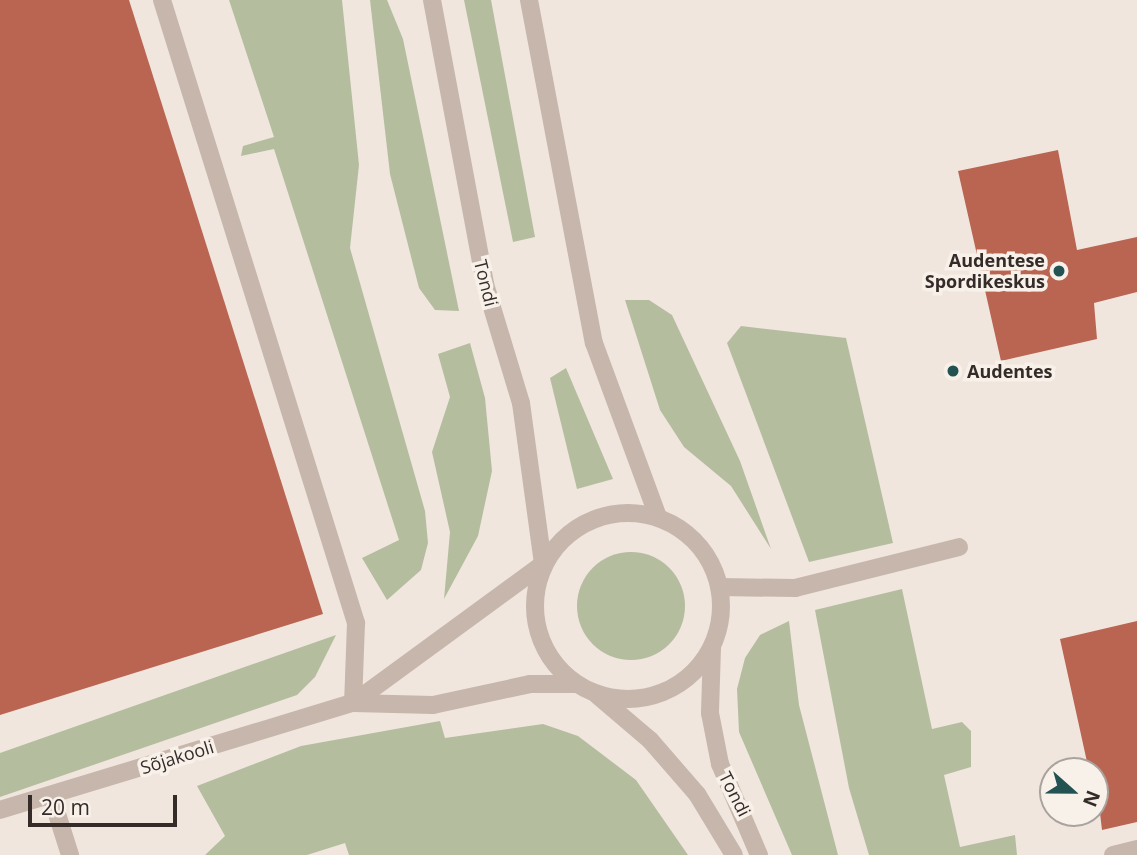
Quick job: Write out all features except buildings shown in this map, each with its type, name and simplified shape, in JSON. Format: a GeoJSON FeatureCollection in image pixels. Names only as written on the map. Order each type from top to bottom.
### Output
{"type":"FeatureCollection","features":[{"type":"Feature","properties":{"kind":"street"},"geometry":{"type":"LineString","coordinates":[[162,0],[356,623],[353,703]]}},
{"type":"Feature","properties":{"kind":"street","name":"Tondi"},"geometry":{"type":"LineString","coordinates":[[432,0],[485,284],[521,403],[543,564]]}},
{"type":"Feature","properties":{"kind":"street"},"geometry":{"type":"LineString","coordinates":[[529,0],[594,343],[657,517]]}},
{"type":"Feature","properties":{"kind":"street"},"geometry":{"type":"LineString","coordinates":[[635,512],[657,517],[704,551],[719,587],[720,628],[712,647],[698,668],[658,695],[627,700],[597,695],[575,684],[542,644],[534,618],[543,564],[573,529],[591,520],[635,512]]}},
{"type":"Feature","properties":{"kind":"street"},"geometry":{"type":"LineString","coordinates":[[719,587],[794,588],[958,547]]}},
{"type":"Feature","properties":{"kind":"street","name":"Sõjakooli"},"geometry":{"type":"LineString","coordinates":[[353,703],[543,564]]}},
{"type":"Feature","properties":{"kind":"street","name":"Tondi"},"geometry":{"type":"LineString","coordinates":[[712,647],[710,713],[720,764],[759,855]]}},
{"type":"Feature","properties":{"kind":"street","name":"Sõjakooli"},"geometry":{"type":"LineString","coordinates":[[0,810],[353,703],[433,705],[530,684],[575,684]]}},
{"type":"Feature","properties":{"kind":"street","name":"Tondi"},"geometry":{"type":"LineString","coordinates":[[597,695],[650,740],[689,785],[734,855]]}},
{"type":"Feature","properties":{"kind":"street"},"geometry":{"type":"LineString","coordinates":[[51,794],[70,855]]}},
{"type":"Feature","properties":{"kind":"street"},"geometry":{"type":"LineString","coordinates":[[1113,855],[1137,849]]}},
{"type":"Feature","properties":{"kind":"green space"},"geometry":{"type":"Polygon","coordinates":[[[229,0],[342,0],[359,165],[350,248],[425,511],[428,543],[421,570],[387,600],[362,558],[399,540],[274,149],[241,156],[243,146],[274,137],[229,0]]]}},
{"type":"Feature","properties":{"kind":"green space"},"geometry":{"type":"Polygon","coordinates":[[[370,0],[387,0],[403,39],[459,311],[435,310],[419,288],[390,174],[370,0]]]}},
{"type":"Feature","properties":{"kind":"green space"},"geometry":{"type":"Polygon","coordinates":[[[464,0],[491,0],[535,237],[513,242],[464,0]]]}},
{"type":"Feature","properties":{"kind":"green space"},"geometry":{"type":"Polygon","coordinates":[[[625,300],[649,300],[672,315],[740,461],[771,549],[731,486],[684,447],[660,410],[625,300]]]}},
{"type":"Feature","properties":{"kind":"green space"},"geometry":{"type":"Polygon","coordinates":[[[741,326],[846,338],[893,543],[809,562],[727,343],[741,326]]]}},
{"type":"Feature","properties":{"kind":"green space"},"geometry":{"type":"Polygon","coordinates":[[[470,343],[485,398],[492,471],[478,536],[444,599],[450,532],[432,452],[450,397],[438,354],[470,343]]]}},
{"type":"Feature","properties":{"kind":"green space"},"geometry":{"type":"Polygon","coordinates":[[[566,368],[613,479],[577,489],[550,378],[566,368]]]}},
{"type":"Feature","properties":{"kind":"green space"},"geometry":{"type":"Polygon","coordinates":[[[631,552],[652,556],[669,568],[681,585],[685,606],[681,627],[669,644],[652,656],[631,660],[610,656],[593,644],[581,627],[577,606],[581,585],[593,568],[610,556],[631,552]]]}},
{"type":"Feature","properties":{"kind":"green space"},"geometry":{"type":"Polygon","coordinates":[[[902,589],[932,729],[962,722],[971,731],[971,767],[944,775],[960,847],[1015,835],[1017,855],[869,855],[849,788],[815,610],[902,589]]]}},
{"type":"Feature","properties":{"kind":"green space"},"geometry":{"type":"Polygon","coordinates":[[[789,621],[799,705],[838,855],[792,855],[739,732],[737,689],[745,658],[760,635],[789,621]]]}},
{"type":"Feature","properties":{"kind":"green space"},"geometry":{"type":"Polygon","coordinates":[[[336,635],[315,677],[297,695],[0,797],[0,753],[336,635]]]}},
{"type":"Feature","properties":{"kind":"green space"},"geometry":{"type":"Polygon","coordinates":[[[440,721],[445,738],[543,724],[578,736],[636,780],[688,855],[349,855],[345,843],[307,855],[205,855],[225,836],[197,786],[301,746],[440,721]]]}},
{"type":"Feature","properties":{"kind":"place","name":"Audentese Spordikeskus"},"geometry":{"type":"Point","coordinates":[1059,271]}},
{"type":"Feature","properties":{"kind":"place","name":"Audentes"},"geometry":{"type":"Point","coordinates":[953,371]}}]}
